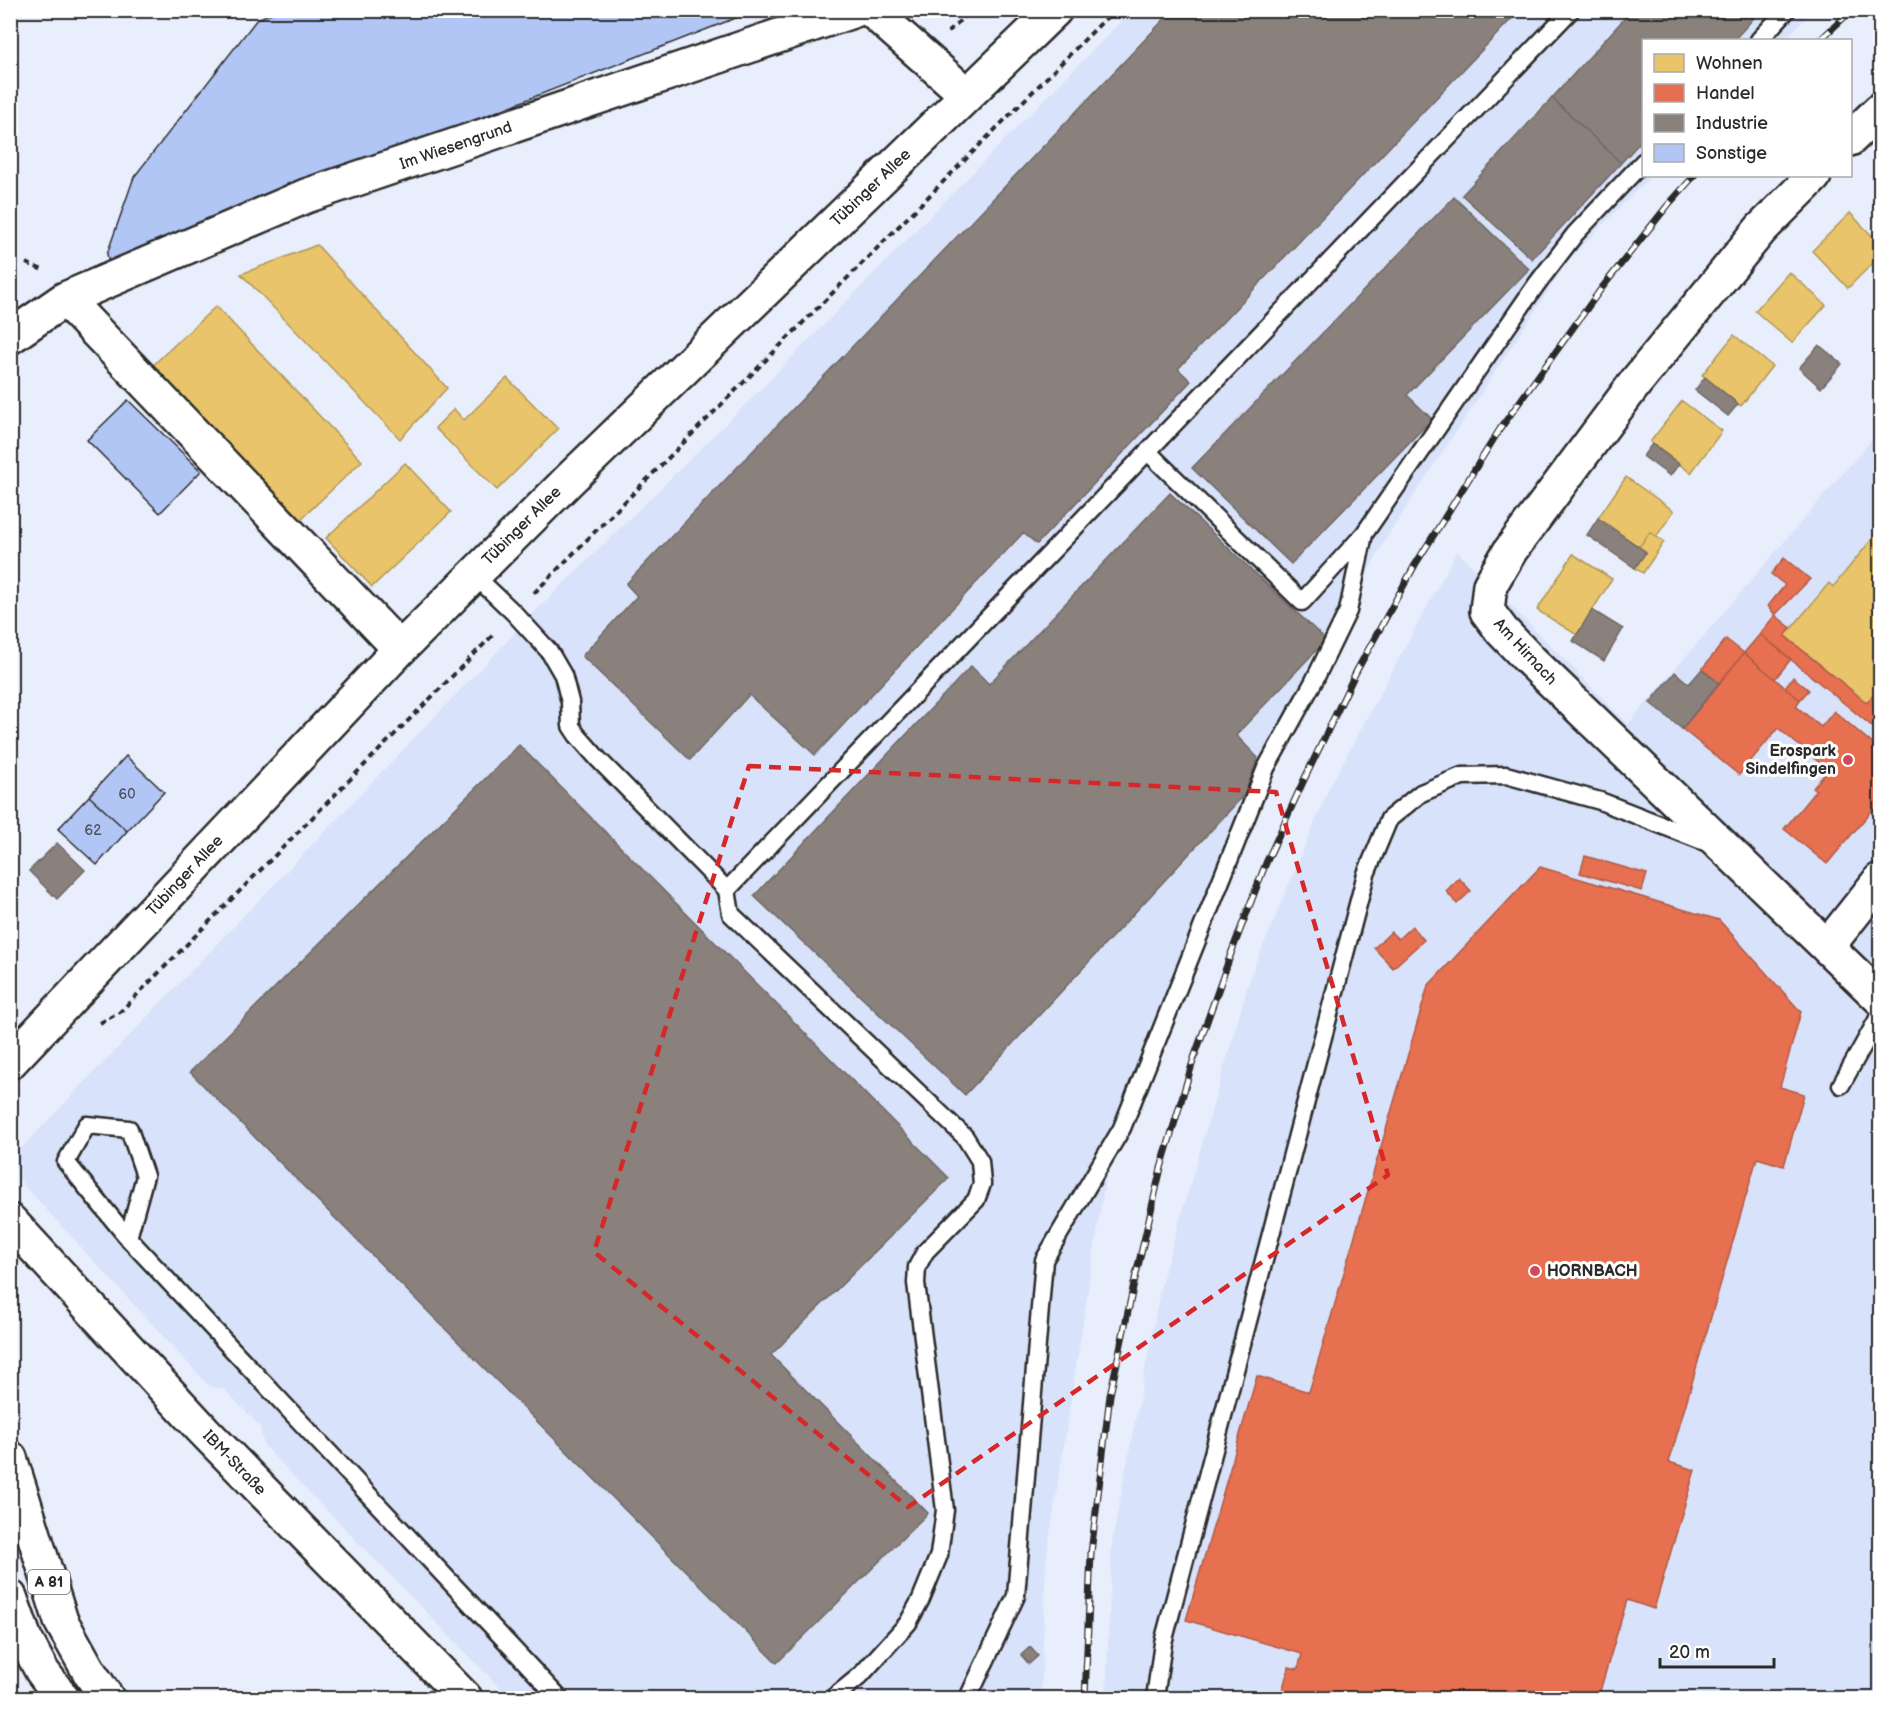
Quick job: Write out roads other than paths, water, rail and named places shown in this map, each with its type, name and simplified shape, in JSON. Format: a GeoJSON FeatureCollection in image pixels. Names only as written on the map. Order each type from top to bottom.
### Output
{"type":"FeatureCollection","features":[{"type":"Feature","properties":{"kind":"main road","name":"Im Wiesengrund"},"geometry":{"type":"LineString","coordinates":[[10,337],[65,299],[306,196],[855,10]]}},
{"type":"Feature","properties":{"kind":"main road"},"geometry":{"type":"LineString","coordinates":[[871,10],[967,95]]}},
{"type":"Feature","properties":{"kind":"main road","name":"Tübinger Allee"},"geometry":{"type":"LineString","coordinates":[[10,1062],[400,649],[571,478],[1054,10]]}},
{"type":"Feature","properties":{"kind":"main road"},"geometry":{"type":"LineString","coordinates":[[1852,138],[1881,110]]}},
{"type":"Feature","properties":{"kind":"main road","name":"Am Hirnach"},"geometry":{"type":"LineString","coordinates":[[1813,177],[1761,229],[1636,382],[1510,551],[1490,585],[1487,611],[1536,666],[1881,998]]}},
{"type":"Feature","properties":{"kind":"main road"},"geometry":{"type":"LineString","coordinates":[[65,299],[400,649]]}},
{"type":"Feature","properties":{"kind":"main road"},"geometry":{"type":"LineString","coordinates":[[1827,947],[1881,880]]}},
{"type":"Feature","properties":{"kind":"main road","name":"IBM-Straße"},"geometry":{"type":"LineString","coordinates":[[10,1221],[204,1431],[465,1698]]}},
{"type":"Feature","properties":{"kind":"main road","name":"A 81"},"geometry":{"type":"LineString","coordinates":[[10,1458],[61,1621],[107,1698]]}},
{"type":"Feature","properties":{"kind":"main road","name":"A 81"},"geometry":{"type":"LineString","coordinates":[[10,1597],[25,1639],[42,1671],[62,1698]]}},
{"type":"Feature","properties":{"kind":"lane"},"geometry":{"type":"LineString","coordinates":[[727,890],[1571,10]]}},
{"type":"Feature","properties":{"kind":"lane"},"geometry":{"type":"LineString","coordinates":[[1760,39],[1787,10]]}},
{"type":"Feature","properties":{"kind":"lane"},"geometry":{"type":"LineString","coordinates":[[1148,452],[1302,602],[1364,534],[1536,285],[1575,234],[1642,163]]}},
{"type":"Feature","properties":{"kind":"lane"},"geometry":{"type":"LineString","coordinates":[[968,1698],[1016,1596],[1044,1260],[1122,1128],[1266,768],[1314,681],[1348,611],[1364,534]]}},
{"type":"Feature","properties":{"kind":"lane"},"geometry":{"type":"LineString","coordinates":[[474,575],[549,651],[563,675],[570,702],[571,726],[577,735],[727,890],[731,914],[965,1137],[980,1161],[982,1184],[976,1200],[925,1252],[917,1267],[916,1283],[945,1510],[939,1555],[921,1599],[908,1623],[860,1676],[833,1698]]}},
{"type":"Feature","properties":{"kind":"lane"},"geometry":{"type":"LineString","coordinates":[[1155,1698],[1163,1643],[1356,908],[1366,874],[1389,819],[1420,794],[1462,776],[1506,775],[1600,801],[1727,851]]}},
{"type":"Feature","properties":{"kind":"lane"},"geometry":{"type":"LineString","coordinates":[[1841,1084],[1881,1015]]}},
{"type":"Feature","properties":{"kind":"lane"},"geometry":{"type":"LineString","coordinates":[[128,1238],[145,1176],[129,1130],[87,1125],[66,1162],[128,1238],[559,1698]]}},
{"type":"Feature","properties":{"kind":"railway"},"geometry":{"type":"LineString","coordinates":[[1821,39],[1852,10]]}},
{"type":"Feature","properties":{"kind":"railway"},"geometry":{"type":"LineString","coordinates":[[1085,1698],[1091,1553],[1110,1395],[1135,1279],[1161,1168],[1194,1058],[1266,863],[1356,672],[1415,565],[1500,429],[1601,289],[1693,177]]}},
{"type":"Feature","properties":{"kind":"place","name":"Erospark Sindelfingen"},"geometry":{"type":"Point","coordinates":[1848,760]}},
{"type":"Feature","properties":{"kind":"place","name":"HORNBACH"},"geometry":{"type":"Point","coordinates":[1535,1271]}}]}
